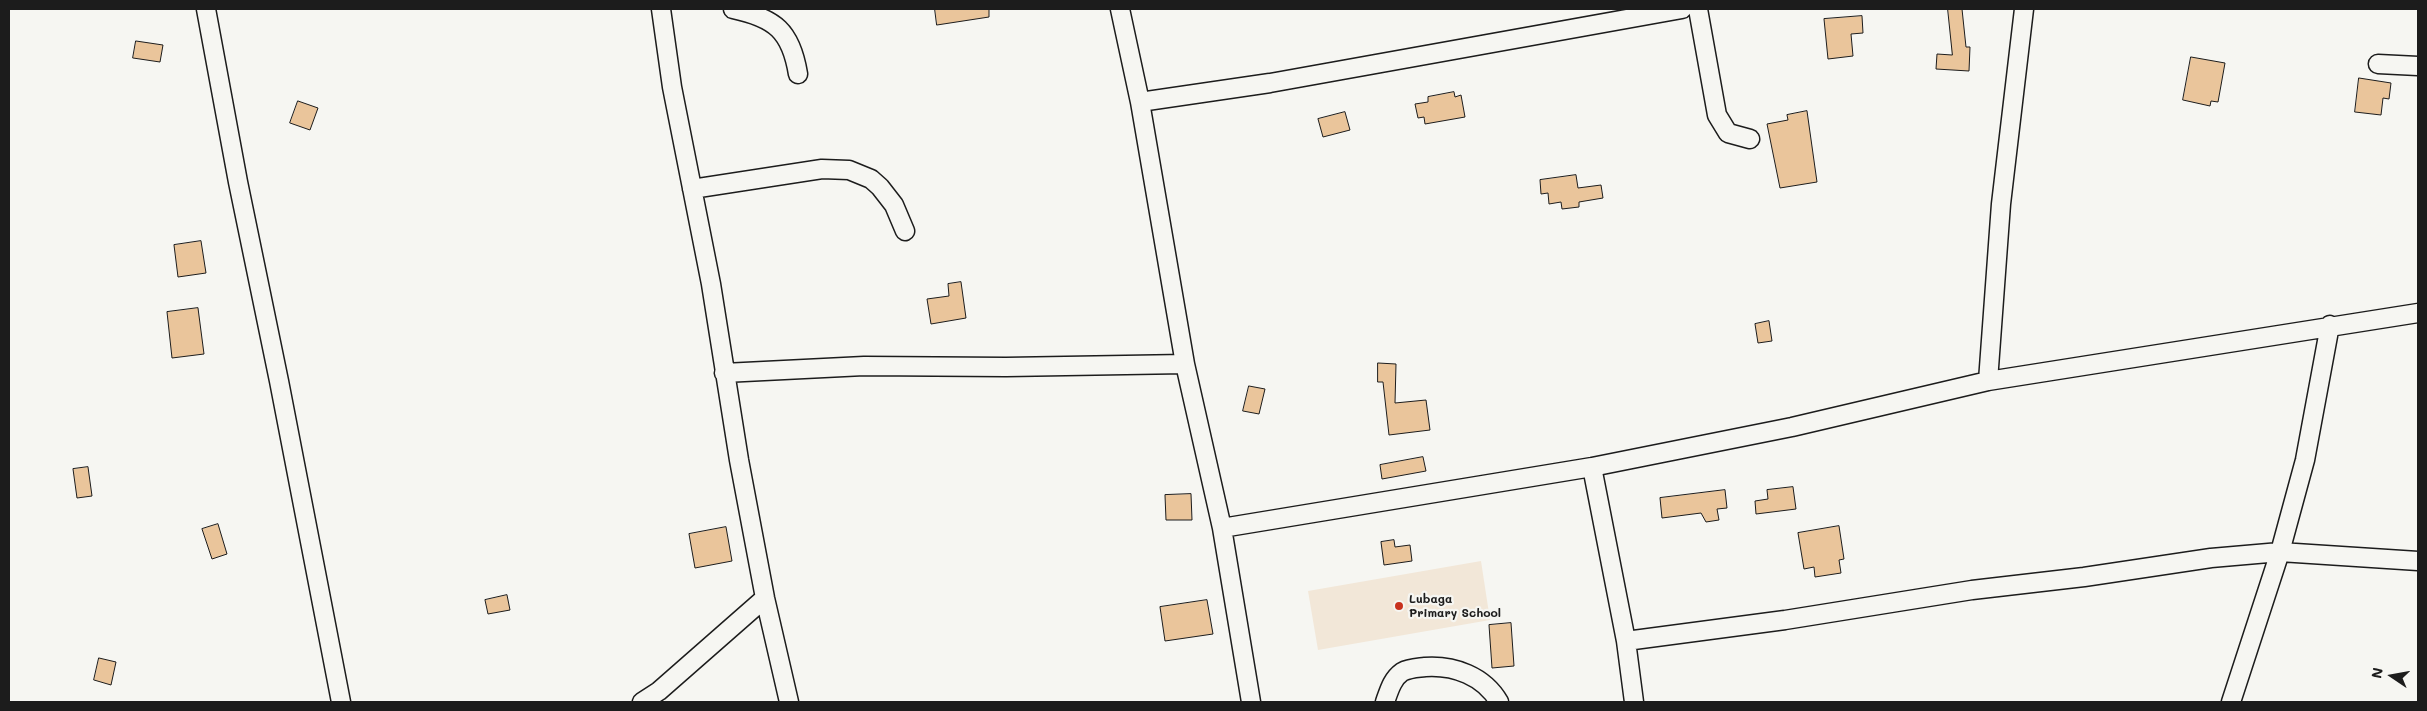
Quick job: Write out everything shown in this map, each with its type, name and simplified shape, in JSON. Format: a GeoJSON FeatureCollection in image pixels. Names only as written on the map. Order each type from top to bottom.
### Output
{"type":"FeatureCollection","features":[{"type":"Feature","properties":{"kind":"street"},"geometry":{"type":"LineString","coordinates":[[206,9],[238,182],[279,381],[341,702]]}},
{"type":"Feature","properties":{"kind":"street"},"geometry":{"type":"LineString","coordinates":[[662,9],[672,87],[711,284],[724,373],[765,598],[789,702]]}},
{"type":"Feature","properties":{"kind":"street"},"geometry":{"type":"LineString","coordinates":[[733,9],[767,20],[786,35],[795,54],[798,74]]}},
{"type":"Feature","properties":{"kind":"street"},"geometry":{"type":"LineString","coordinates":[[1120,9],[1140,102],[1161,235],[1185,364],[1222,528],[1251,702]]}},
{"type":"Feature","properties":{"kind":"street"},"geometry":{"type":"LineString","coordinates":[[1140,102],[1270,83],[1682,9]]}},
{"type":"Feature","properties":{"kind":"street"},"geometry":{"type":"LineString","coordinates":[[1698,9],[1717,116],[1728,133],[1750,139]]}},
{"type":"Feature","properties":{"kind":"street"},"geometry":{"type":"LineString","coordinates":[[1988,381],[2001,204],[2024,9]]}},
{"type":"Feature","properties":{"kind":"street"},"geometry":{"type":"LineString","coordinates":[[2378,64],[2418,66]]}},
{"type":"Feature","properties":{"kind":"street"},"geometry":{"type":"LineString","coordinates":[[692,189],[822,169],[849,170],[871,179],[880,187],[894,205],[904,231]]}},
{"type":"Feature","properties":{"kind":"street"},"geometry":{"type":"LineString","coordinates":[[1222,528],[1592,467],[1792,427],[1988,381],[2330,325],[2418,313]]}},
{"type":"Feature","properties":{"kind":"street"},"geometry":{"type":"LineString","coordinates":[[2231,702],[2280,552],[2305,460],[2330,325]]}},
{"type":"Feature","properties":{"kind":"street"},"geometry":{"type":"LineString","coordinates":[[724,373],[864,366],[1006,367],[1185,364]]}},
{"type":"Feature","properties":{"kind":"street"},"geometry":{"type":"LineString","coordinates":[[1592,467],[1626,641],[1634,702]]}},
{"type":"Feature","properties":{"kind":"street"},"geometry":{"type":"LineString","coordinates":[[1626,641],[1785,620],[1972,590],[2084,577],[2211,558],[2280,552],[2418,561]]}},
{"type":"Feature","properties":{"kind":"street"},"geometry":{"type":"LineString","coordinates":[[642,702],[659,691],[765,598]]}},
{"type":"Feature","properties":{"kind":"street"},"geometry":{"type":"LineString","coordinates":[[1385,702],[1393,683],[1403,671],[1413,668],[1432,667],[1452,669],[1475,678],[1487,686],[1499,702]]}},
{"type":"Feature","properties":{"kind":"shaded area","name":"Lubaga Primary School"},"geometry":{"type":"Polygon","coordinates":[[[1481,561],[1490,620],[1318,650],[1308,591],[1481,561]]]}},
{"type":"Feature","properties":{"kind":"building"},"geometry":{"type":"Polygon","coordinates":[[[935,9],[989,9],[989,17],[937,25],[935,9]]]}},
{"type":"Feature","properties":{"kind":"building"},"geometry":{"type":"Polygon","coordinates":[[[1948,9],[1962,9],[1966,47],[1970,47],[1969,71],[1936,69],[1937,54],[1952,55],[1948,9]]]}},
{"type":"Feature","properties":{"kind":"building"},"geometry":{"type":"Polygon","coordinates":[[[1862,16],[1863,33],[1851,34],[1853,56],[1828,59],[1824,19],[1862,16]]]}},
{"type":"Feature","properties":{"kind":"building"},"geometry":{"type":"Polygon","coordinates":[[[136,41],[163,45],[160,62],[133,58],[136,41]]]}},
{"type":"Feature","properties":{"kind":"building"},"geometry":{"type":"Polygon","coordinates":[[[2191,57],[2225,63],[2218,102],[2211,101],[2210,106],[2183,100],[2191,57]]]}},
{"type":"Feature","properties":{"kind":"building"},"geometry":{"type":"Polygon","coordinates":[[[2359,78],[2391,83],[2389,99],[2383,98],[2381,115],[2355,112],[2359,78]]]}},
{"type":"Feature","properties":{"kind":"building"},"geometry":{"type":"Polygon","coordinates":[[[1454,92],[1455,97],[1461,95],[1465,117],[1425,124],[1424,117],[1418,118],[1415,104],[1428,102],[1428,97],[1454,92]]]}},
{"type":"Feature","properties":{"kind":"building"},"geometry":{"type":"Polygon","coordinates":[[[298,101],[318,108],[310,130],[290,123],[298,101]]]}},
{"type":"Feature","properties":{"kind":"building"},"geometry":{"type":"Polygon","coordinates":[[[1807,111],[1817,182],[1780,188],[1767,124],[1788,120],[1787,115],[1807,111]]]}},
{"type":"Feature","properties":{"kind":"building"},"geometry":{"type":"Polygon","coordinates":[[[1345,112],[1350,130],[1323,137],[1318,119],[1345,112]]]}},
{"type":"Feature","properties":{"kind":"building"},"geometry":{"type":"Polygon","coordinates":[[[1576,175],[1578,188],[1601,185],[1603,198],[1579,202],[1579,207],[1562,209],[1561,202],[1549,204],[1548,193],[1541,194],[1540,180],[1576,175]]]}},
{"type":"Feature","properties":{"kind":"building"},"geometry":{"type":"Polygon","coordinates":[[[201,241],[206,273],[178,277],[174,245],[201,241]]]}},
{"type":"Feature","properties":{"kind":"building"},"geometry":{"type":"Polygon","coordinates":[[[961,282],[966,318],[931,324],[927,299],[949,296],[948,284],[961,282]]]}},
{"type":"Feature","properties":{"kind":"building"},"geometry":{"type":"Polygon","coordinates":[[[198,308],[204,354],[172,358],[167,312],[198,308]]]}},
{"type":"Feature","properties":{"kind":"building"},"geometry":{"type":"Polygon","coordinates":[[[1769,321],[1772,341],[1758,343],[1755,324],[1769,321]]]}},
{"type":"Feature","properties":{"kind":"building"},"geometry":{"type":"Polygon","coordinates":[[[1378,363],[1396,364],[1395,403],[1426,400],[1430,430],[1389,435],[1383,382],[1378,382],[1378,363]]]}},
{"type":"Feature","properties":{"kind":"building"},"geometry":{"type":"Polygon","coordinates":[[[1249,386],[1265,389],[1259,414],[1243,411],[1249,386]]]}},
{"type":"Feature","properties":{"kind":"building"},"geometry":{"type":"Polygon","coordinates":[[[1423,457],[1426,471],[1382,479],[1380,465],[1423,457]]]}},
{"type":"Feature","properties":{"kind":"building"},"geometry":{"type":"Polygon","coordinates":[[[88,467],[92,496],[77,498],[73,469],[88,467]]]}},
{"type":"Feature","properties":{"kind":"building"},"geometry":{"type":"Polygon","coordinates":[[[1793,487],[1796,509],[1756,514],[1755,501],[1768,499],[1767,490],[1793,487]]]}},
{"type":"Feature","properties":{"kind":"building"},"geometry":{"type":"Polygon","coordinates":[[[1725,490],[1727,508],[1717,509],[1719,520],[1706,522],[1701,513],[1662,518],[1660,498],[1725,490]]]}},
{"type":"Feature","properties":{"kind":"building"},"geometry":{"type":"Polygon","coordinates":[[[1191,494],[1192,520],[1166,520],[1165,495],[1191,494]]]}},
{"type":"Feature","properties":{"kind":"building"},"geometry":{"type":"Polygon","coordinates":[[[218,524],[227,554],[212,559],[202,529],[218,524]]]}},
{"type":"Feature","properties":{"kind":"building"},"geometry":{"type":"Polygon","coordinates":[[[1839,526],[1844,559],[1839,560],[1841,573],[1815,577],[1814,567],[1804,569],[1798,533],[1839,526]]]}},
{"type":"Feature","properties":{"kind":"building"},"geometry":{"type":"Polygon","coordinates":[[[726,527],[732,561],[695,568],[689,534],[726,527]]]}},
{"type":"Feature","properties":{"kind":"building"},"geometry":{"type":"Polygon","coordinates":[[[1394,540],[1395,547],[1410,545],[1412,561],[1384,565],[1381,542],[1394,540]]]}},
{"type":"Feature","properties":{"kind":"building"},"geometry":{"type":"Polygon","coordinates":[[[507,595],[510,610],[488,614],[485,600],[507,595]]]}},
{"type":"Feature","properties":{"kind":"building"},"geometry":{"type":"Polygon","coordinates":[[[1207,600],[1213,634],[1165,641],[1160,607],[1207,600]]]}},
{"type":"Feature","properties":{"kind":"building"},"geometry":{"type":"Polygon","coordinates":[[[1511,623],[1514,666],[1492,668],[1489,625],[1511,623]]]}},
{"type":"Feature","properties":{"kind":"building"},"geometry":{"type":"Polygon","coordinates":[[[99,658],[116,662],[111,685],[94,680],[99,658]]]}},
{"type":"Feature","properties":{"kind":"place","name":"Lubaga Primary School"},"geometry":{"type":"Point","coordinates":[1399,606]}}]}
